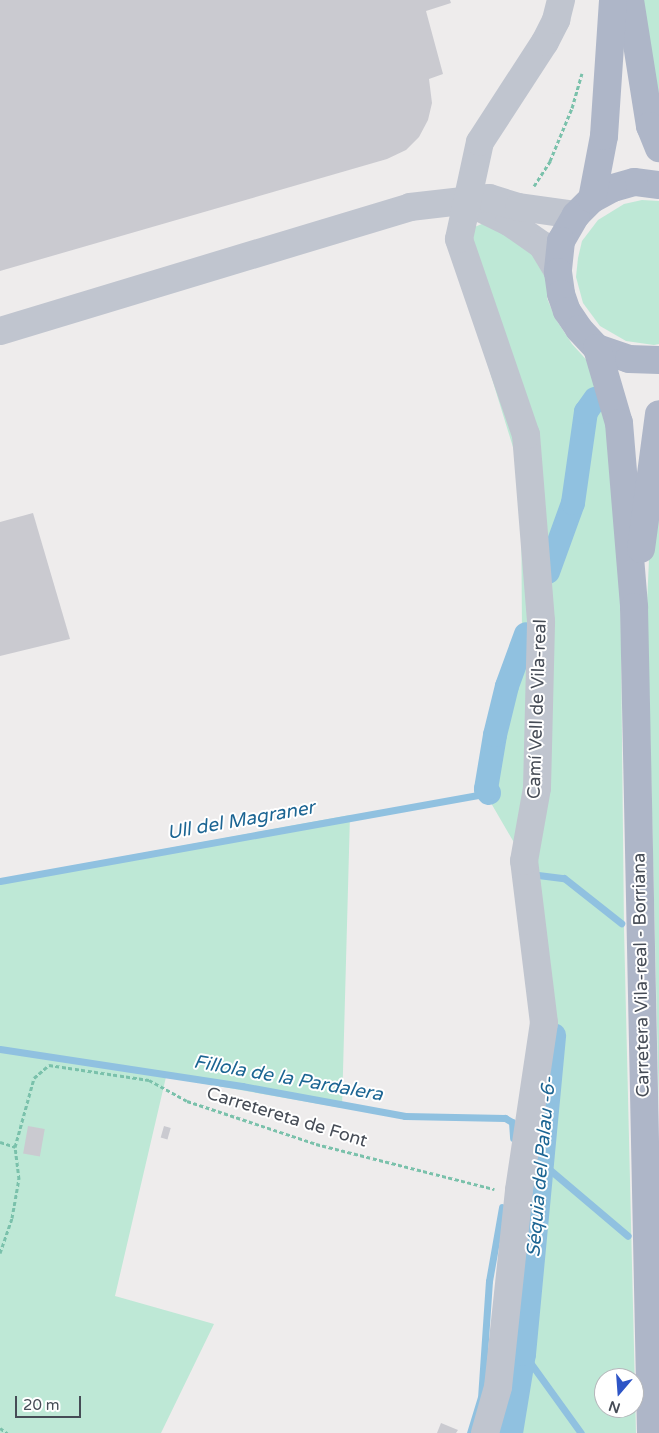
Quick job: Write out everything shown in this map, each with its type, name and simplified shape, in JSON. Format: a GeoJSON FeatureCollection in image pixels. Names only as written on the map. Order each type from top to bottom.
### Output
{"type":"FeatureCollection","features":[{"type":"Feature","properties":{"kind":"main road"},"geometry":{"type":"LineString","coordinates":[[613,0],[604,136],[584,207],[561,241],[558,272],[561,294],[567,311],[579,329],[597,348],[630,359],[659,360]]}},
{"type":"Feature","properties":{"kind":"main road"},"geometry":{"type":"LineString","coordinates":[[630,0],[648,120],[659,148]]}},
{"type":"Feature","properties":{"kind":"main road"},"geometry":{"type":"LineString","coordinates":[[584,207],[613,188],[634,182],[659,184]]}},
{"type":"Feature","properties":{"kind":"main road","name":"Carretera Vila-real - Borriana"},"geometry":{"type":"LineString","coordinates":[[597,348],[619,423],[634,607],[651,1433]]}},
{"type":"Feature","properties":{"kind":"main road","name":"Carretera Vila-real - Borriana"},"geometry":{"type":"LineString","coordinates":[[634,607],[659,414]]}},
{"type":"Feature","properties":{"kind":"street","name":"Camí Vell de Vila-real"},"geometry":{"type":"LineString","coordinates":[[485,1433],[498,1387],[519,1190],[544,1023],[524,861],[537,788],[541,621],[526,435],[459,239],[480,142],[545,42],[556,20],[561,0]]}},
{"type":"Feature","properties":{"kind":"street"},"geometry":{"type":"LineString","coordinates":[[0,331],[410,207],[489,198],[519,207],[584,207]]}},
{"type":"Feature","properties":{"kind":"street"},"geometry":{"type":"LineString","coordinates":[[466,200],[509,222],[542,244],[558,272]]}},
{"type":"Feature","properties":{"kind":"path"},"geometry":{"type":"LineString","coordinates":[[519,207],[550,161],[572,108],[584,66]]}},
{"type":"Feature","properties":{"kind":"path","name":"Carretereta de Font"},"geometry":{"type":"LineString","coordinates":[[15,1146],[34,1078],[49,1065],[149,1080],[187,1101],[316,1144],[500,1190],[519,1190]]}},
{"type":"Feature","properties":{"kind":"path"},"geometry":{"type":"LineString","coordinates":[[0,1142],[15,1146],[19,1179],[12,1218],[0,1254]]}},
{"type":"Feature","properties":{"kind":"path"},"geometry":{"type":"LineString","coordinates":[[0,1428],[7,1433]]}},
{"type":"Feature","properties":{"kind":"green space"},"geometry":{"type":"Polygon","coordinates":[[[642,0],[659,0],[659,125],[642,0]]]}},
{"type":"Feature","properties":{"kind":"green space"},"geometry":{"type":"Polygon","coordinates":[[[642,200],[659,201],[659,344],[654,345],[626,341],[600,326],[583,303],[576,277],[582,241],[598,220],[624,204],[642,200]]]}},
{"type":"Feature","properties":{"kind":"green space"},"geometry":{"type":"Polygon","coordinates":[[[484,223],[516,231],[547,271],[547,298],[555,318],[572,344],[592,366],[602,389],[620,553],[624,928],[634,1368],[594,1368],[594,1418],[636,1418],[636,1433],[509,1433],[522,1353],[554,1027],[537,882],[484,791],[492,735],[503,686],[522,633],[521,489],[516,457],[449,238],[484,223]]]}},
{"type":"Feature","properties":{"kind":"green space"},"geometry":{"type":"Polygon","coordinates":[[[659,453],[659,1109],[647,604],[650,537],[659,453]]]}},
{"type":"Feature","properties":{"kind":"green space"},"geometry":{"type":"Polygon","coordinates":[[[350,815],[342,1108],[166,1077],[115,1296],[214,1324],[161,1433],[0,1433],[0,879],[350,815]]]}},
{"type":"Feature","properties":{"kind":"building"},"geometry":{"type":"Polygon","coordinates":[[[0,0],[450,0],[451,3],[426,11],[443,74],[429,79],[432,103],[428,120],[419,137],[406,150],[387,159],[0,271],[0,0]]]}},
{"type":"Feature","properties":{"kind":"building"},"geometry":{"type":"Polygon","coordinates":[[[33,513],[70,639],[0,656],[0,522],[33,513]]]}},
{"type":"Feature","properties":{"kind":"building"},"geometry":{"type":"Polygon","coordinates":[[[28,1126],[45,1129],[40,1157],[23,1154],[28,1126]]]}},
{"type":"Feature","properties":{"kind":"building"},"geometry":{"type":"Polygon","coordinates":[[[164,1126],[171,1128],[167,1139],[161,1138],[164,1126]]]}},
{"type":"Feature","properties":{"kind":"building"},"geometry":{"type":"Polygon","coordinates":[[[441,1423],[458,1430],[456,1433],[437,1433],[441,1423]]]}},
{"type":"Feature","properties":{"kind":"waterway","name":"Séquia del Palau -6-"},"geometry":{"type":"LineString","coordinates":[[548,572],[573,503],[586,412],[595,399]]}},
{"type":"Feature","properties":{"kind":"waterway","name":"Séquia del Palau -6-"},"geometry":{"type":"LineString","coordinates":[[489,793],[486,789],[495,735],[507,686],[526,634]]}},
{"type":"Feature","properties":{"kind":"waterway","name":"Ull del Magraner"},"geometry":{"type":"LineString","coordinates":[[0,881],[489,793]]}},
{"type":"Feature","properties":{"kind":"waterway"},"geometry":{"type":"LineString","coordinates":[[538,875],[564,878],[621,923]]}},
{"type":"Feature","properties":{"kind":"waterway","name":"Séquia del Palau -6-"},"geometry":{"type":"LineString","coordinates":[[511,1433],[524,1354],[554,1035]]}},
{"type":"Feature","properties":{"kind":"waterway","name":"Fillola de la Pardalera"},"geometry":{"type":"LineString","coordinates":[[0,1049],[242,1086],[405,1116],[505,1118],[512,1122],[513,1138]]}},
{"type":"Feature","properties":{"kind":"waterway"},"geometry":{"type":"LineString","coordinates":[[543,1164],[628,1236]]}},
{"type":"Feature","properties":{"kind":"waterway","name":"Fillola de la Pardalera"},"geometry":{"type":"LineString","coordinates":[[470,1433],[481,1398],[489,1281],[502,1207]]}},
{"type":"Feature","properties":{"kind":"waterway"},"geometry":{"type":"LineString","coordinates":[[524,1354],[581,1433]]}}]}
